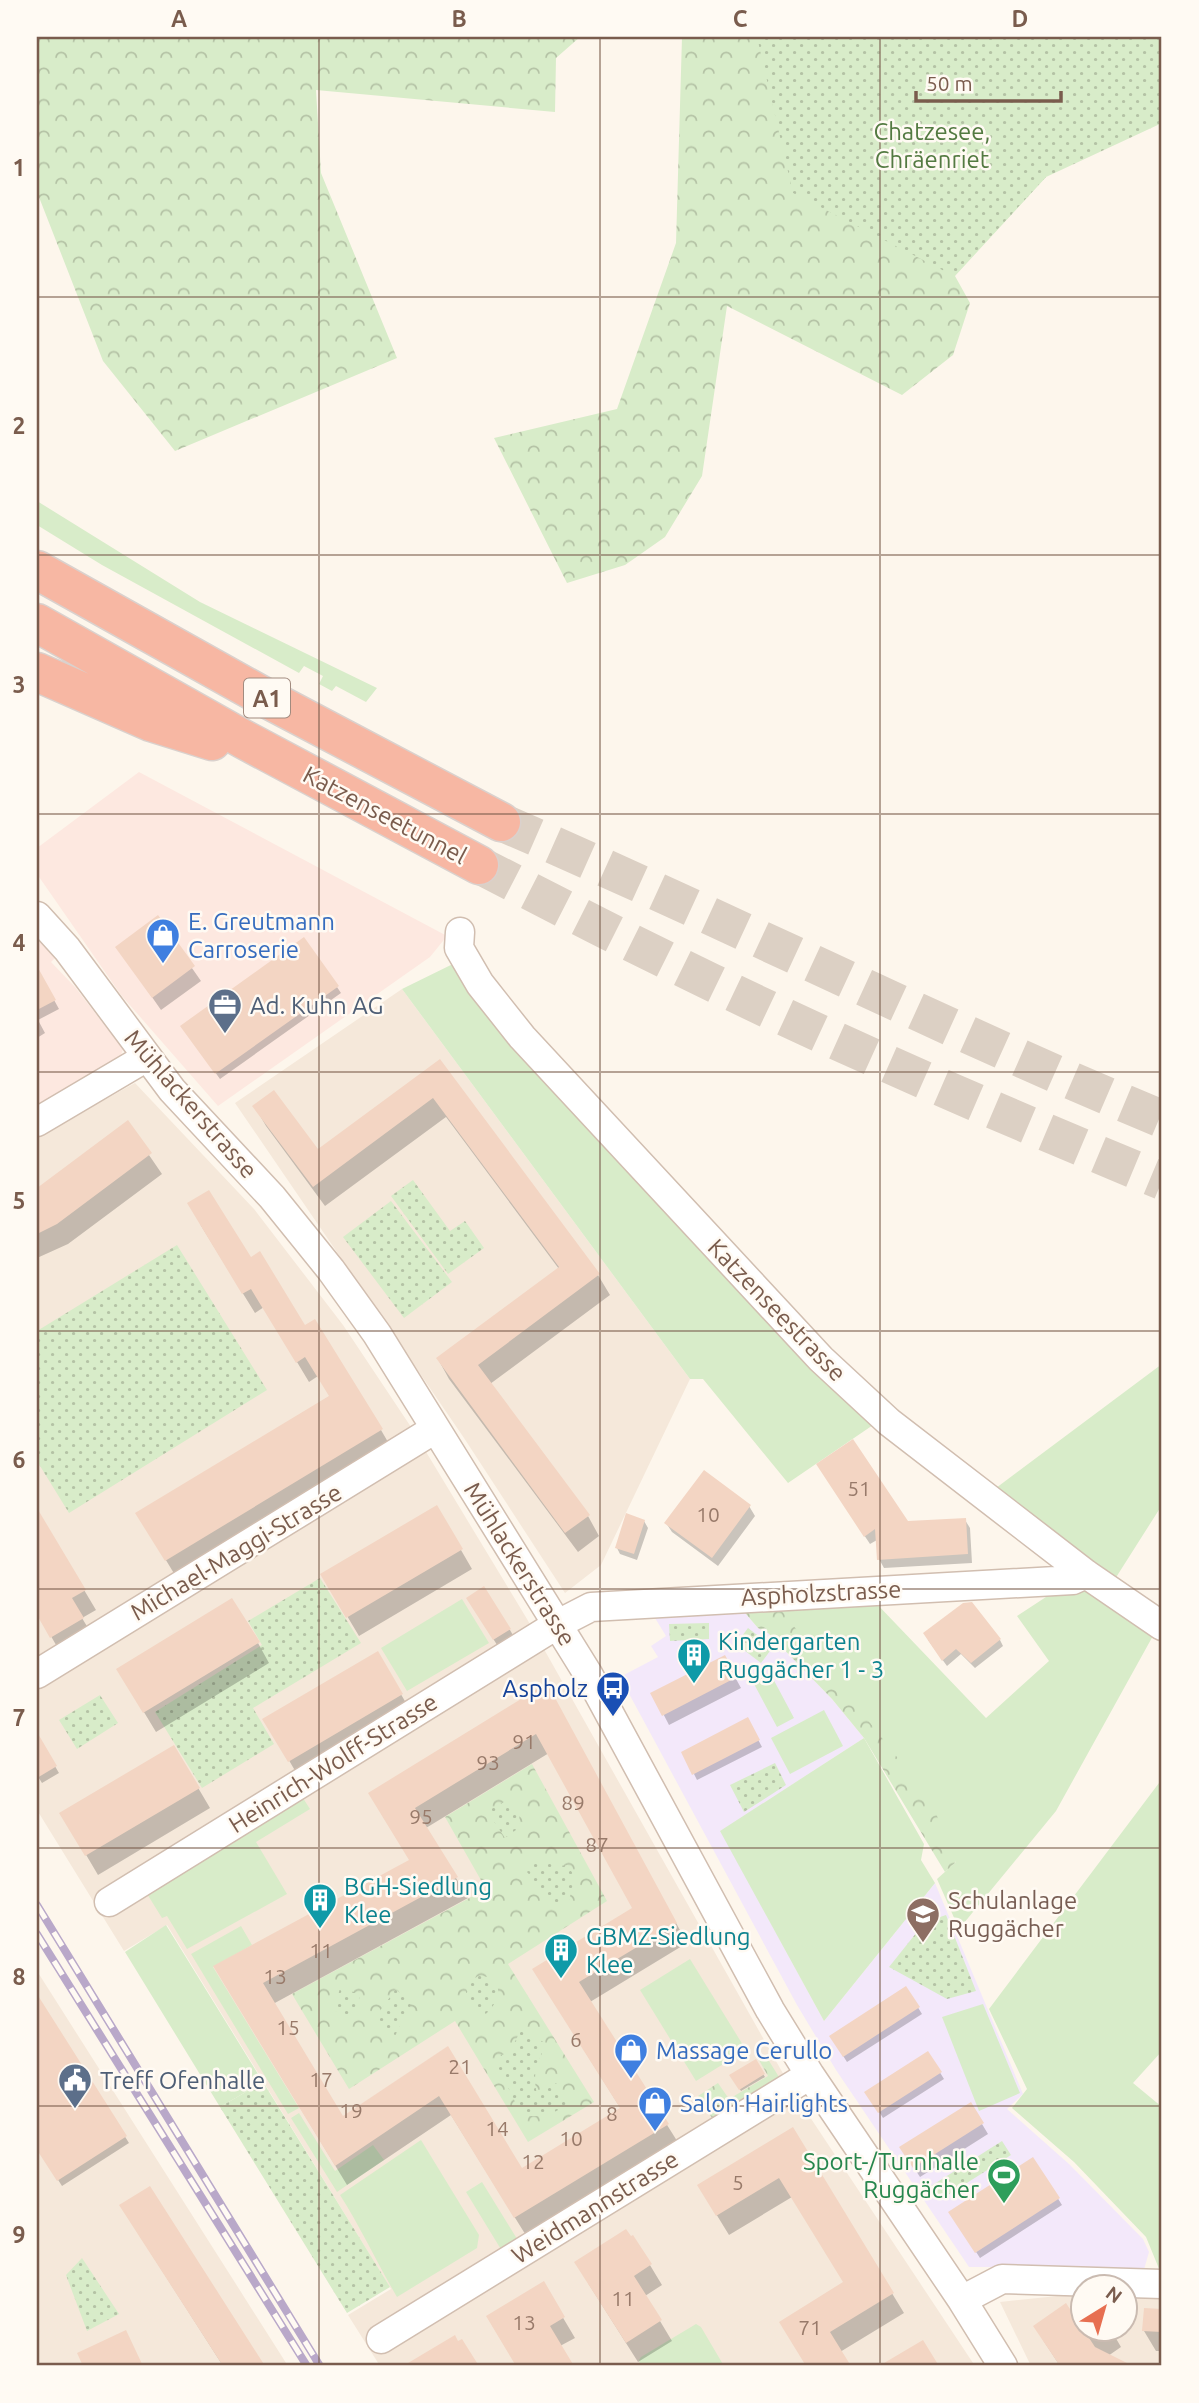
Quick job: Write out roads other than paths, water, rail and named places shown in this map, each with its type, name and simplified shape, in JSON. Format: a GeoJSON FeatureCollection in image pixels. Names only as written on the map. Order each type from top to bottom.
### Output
{"type":"FeatureCollection","features":[{"type":"Feature","properties":{"kind":"highway","name":"A1"},"geometry":{"type":"LineString","coordinates":[[37,570],[266,698],[501,822]]}},
{"type":"Feature","properties":{"kind":"highway","name":"A1"},"geometry":{"type":"LineString","coordinates":[[37,623],[291,765]]}},
{"type":"Feature","properties":{"kind":"highway"},"geometry":{"type":"LineString","coordinates":[[37,671],[151,722],[291,765]]}},
{"type":"Feature","properties":{"kind":"highway","name":"Katzenseetunnel"},"geometry":{"type":"LineString","coordinates":[[291,765],[479,864]]}},
{"type":"Feature","properties":{"kind":"street","name":"Mühlackerstrasse"},"geometry":{"type":"LineString","coordinates":[[37,916],[67,949],[172,1090],[272,1197],[331,1270],[377,1334],[607,1707],[770,2010],[810,2075],[962,2300],[1003,2366]]}},
{"type":"Feature","properties":{"kind":"street","name":"Katzenseestrasse"},"geometry":{"type":"LineString","coordinates":[[460,932],[459,948],[480,984],[522,1037],[821,1359],[888,1422],[1086,1574],[1162,1626]]}},
{"type":"Feature","properties":{"kind":"street"},"geometry":{"type":"LineString","coordinates":[[37,1122],[147,1057]]}},
{"type":"Feature","properties":{"kind":"street","name":"Michael-Maggi-Strasse"},"geometry":{"type":"LineString","coordinates":[[37,1674],[435,1429]]}},
{"type":"Feature","properties":{"kind":"street","name":"Aspholzstrasse"},"geometry":{"type":"LineString","coordinates":[[558,1624],[591,1606],[1073,1580],[1086,1574]]}},
{"type":"Feature","properties":{"kind":"street","name":"Heinrich-Wolff-Strasse"},"geometry":{"type":"LineString","coordinates":[[108,1902],[558,1624]]}},
{"type":"Feature","properties":{"kind":"street","name":"Weidmannstrasse"},"geometry":{"type":"LineString","coordinates":[[381,2339],[810,2075]]}},
{"type":"Feature","properties":{"kind":"street"},"geometry":{"type":"LineString","coordinates":[[962,2300],[1002,2279],[1162,2284]]}},
{"type":"Feature","properties":{"kind":"tunnel"},"geometry":{"type":"LineString","coordinates":[[501,822],[996,1047],[1162,1119]]}},
{"type":"Feature","properties":{"kind":"tunnel"},"geometry":{"type":"LineString","coordinates":[[479,865],[682,968],[823,1035],[1162,1181]]}},
{"type":"Feature","properties":{"kind":"railway"},"geometry":{"type":"LineString","coordinates":[[37,1905],[320,2366]]}},
{"type":"Feature","properties":{"kind":"railway"},"geometry":{"type":"LineString","coordinates":[[37,1934],[307,2366]]}},
{"type":"Feature","properties":{"kind":"place","name":"E. Greutmann Carroserie"},"geometry":{"type":"Point","coordinates":[163,965]}},
{"type":"Feature","properties":{"kind":"place","name":"Ad. Kuhn AG"},"geometry":{"type":"Point","coordinates":[225,1035]}},
{"type":"Feature","properties":{"kind":"place","name":"Kindergarten Ruggächer 1 - 3"},"geometry":{"type":"Point","coordinates":[694,1685]}},
{"type":"Feature","properties":{"kind":"place","name":"Aspholz"},"geometry":{"type":"Point","coordinates":[613,1718]}},
{"type":"Feature","properties":{"kind":"place","name":"BGH-Siedlung Klee"},"geometry":{"type":"Point","coordinates":[320,1930]}},
{"type":"Feature","properties":{"kind":"place","name":"Schulanlage Ruggächer"},"geometry":{"type":"Point","coordinates":[923,1944]}},
{"type":"Feature","properties":{"kind":"place","name":"GBMZ-Siedlung Klee"},"geometry":{"type":"Point","coordinates":[561,1980]}},
{"type":"Feature","properties":{"kind":"place","name":"Massage Cerullo"},"geometry":{"type":"Point","coordinates":[631,2080]}},
{"type":"Feature","properties":{"kind":"place","name":"Treff Ofenhalle"},"geometry":{"type":"Point","coordinates":[75,2110]}},
{"type":"Feature","properties":{"kind":"place","name":"Salon Hairlights"},"geometry":{"type":"Point","coordinates":[655,2133]}},
{"type":"Feature","properties":{"kind":"place","name":"Sport-/Turnhalle Ruggächer"},"geometry":{"type":"Point","coordinates":[1004,2205]}},
{"type":"Feature","properties":{"kind":"park label","name":"Chatzesee, Chräenriet"},"geometry":{"type":"Point","coordinates":[932,145]}}]}
